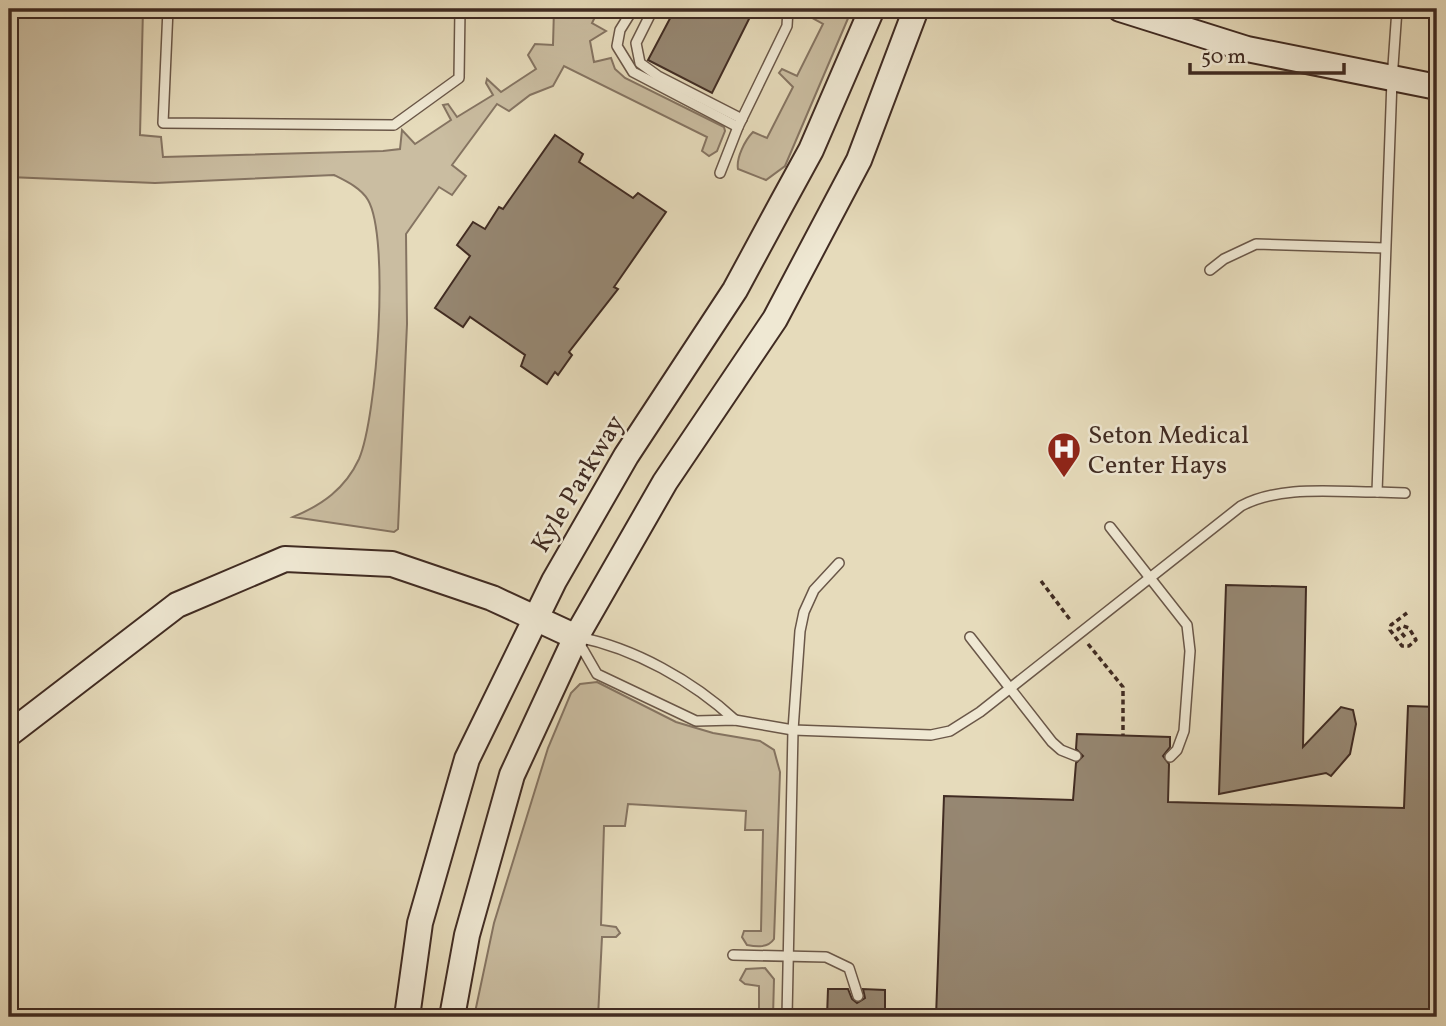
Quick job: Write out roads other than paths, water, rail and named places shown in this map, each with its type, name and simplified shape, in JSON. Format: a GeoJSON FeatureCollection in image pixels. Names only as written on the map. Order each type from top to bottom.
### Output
{"type":"FeatureCollection","features":[{"type":"Feature","properties":{"kind":"street","name":"Kyle Parkway"},"geometry":{"type":"LineString","coordinates":[[407,1017],[421,923],[467,759],[535,616],[626,456],[735,290],[810,150],[872,9]]}},
{"type":"Feature","properties":{"kind":"street"},"geometry":{"type":"LineString","coordinates":[[452,1017],[467,934],[512,775],[576,637],[665,482],[775,319],[859,160],[915,9]]}},
{"type":"Feature","properties":{"kind":"street"},"geometry":{"type":"LineString","coordinates":[[1121,9],[1247,49],[1437,87]]}},
{"type":"Feature","properties":{"kind":"street"},"geometry":{"type":"LineString","coordinates":[[9,734],[177,606],[285,559],[392,564],[535,616],[576,637]]}},
{"type":"Feature","properties":{"kind":"lane"},"geometry":{"type":"LineString","coordinates":[[168,9],[163,123],[394,125],[459,78],[460,9]]}},
{"type":"Feature","properties":{"kind":"lane"},"geometry":{"type":"LineString","coordinates":[[633,9],[620,30],[618,46],[633,72],[740,123]]}},
{"type":"Feature","properties":{"kind":"lane"},"geometry":{"type":"LineString","coordinates":[[653,9],[636,43],[640,63],[740,123]]}},
{"type":"Feature","properties":{"kind":"lane"},"geometry":{"type":"LineString","coordinates":[[720,173],[740,123],[788,26],[788,9]]}},
{"type":"Feature","properties":{"kind":"lane"},"geometry":{"type":"LineString","coordinates":[[1377,492],[1385,248],[1397,9]]}},
{"type":"Feature","properties":{"kind":"lane"},"geometry":{"type":"LineString","coordinates":[[1210,270],[1224,259],[1256,244],[1385,248]]}},
{"type":"Feature","properties":{"kind":"lane"},"geometry":{"type":"LineString","coordinates":[[576,637],[597,674],[696,721],[735,720],[793,730],[911,736],[940,733],[965,723],[1221,520],[1256,498],[1295,492],[1405,493]]}},
{"type":"Feature","properties":{"kind":"lane"},"geometry":{"type":"LineString","coordinates":[[1110,527],[1182,615],[1190,637],[1184,731],[1177,750],[1170,757]]}},
{"type":"Feature","properties":{"kind":"lane"},"geometry":{"type":"LineString","coordinates":[[787,1017],[793,730],[804,612],[814,590],[839,563]]}},
{"type":"Feature","properties":{"kind":"lane"},"geometry":{"type":"LineString","coordinates":[[576,637],[613,644],[711,698],[735,720]]}},
{"type":"Feature","properties":{"kind":"lane"},"geometry":{"type":"LineString","coordinates":[[971,637],[1052,742],[1061,751],[1076,757]]}},
{"type":"Feature","properties":{"kind":"lane"},"geometry":{"type":"LineString","coordinates":[[733,956],[826,957],[849,968],[854,976],[858,996]]}},
{"type":"Feature","properties":{"kind":"place","name":"Seton Medical Center Hays"},"geometry":{"type":"Point","coordinates":[1064,479]}}]}
